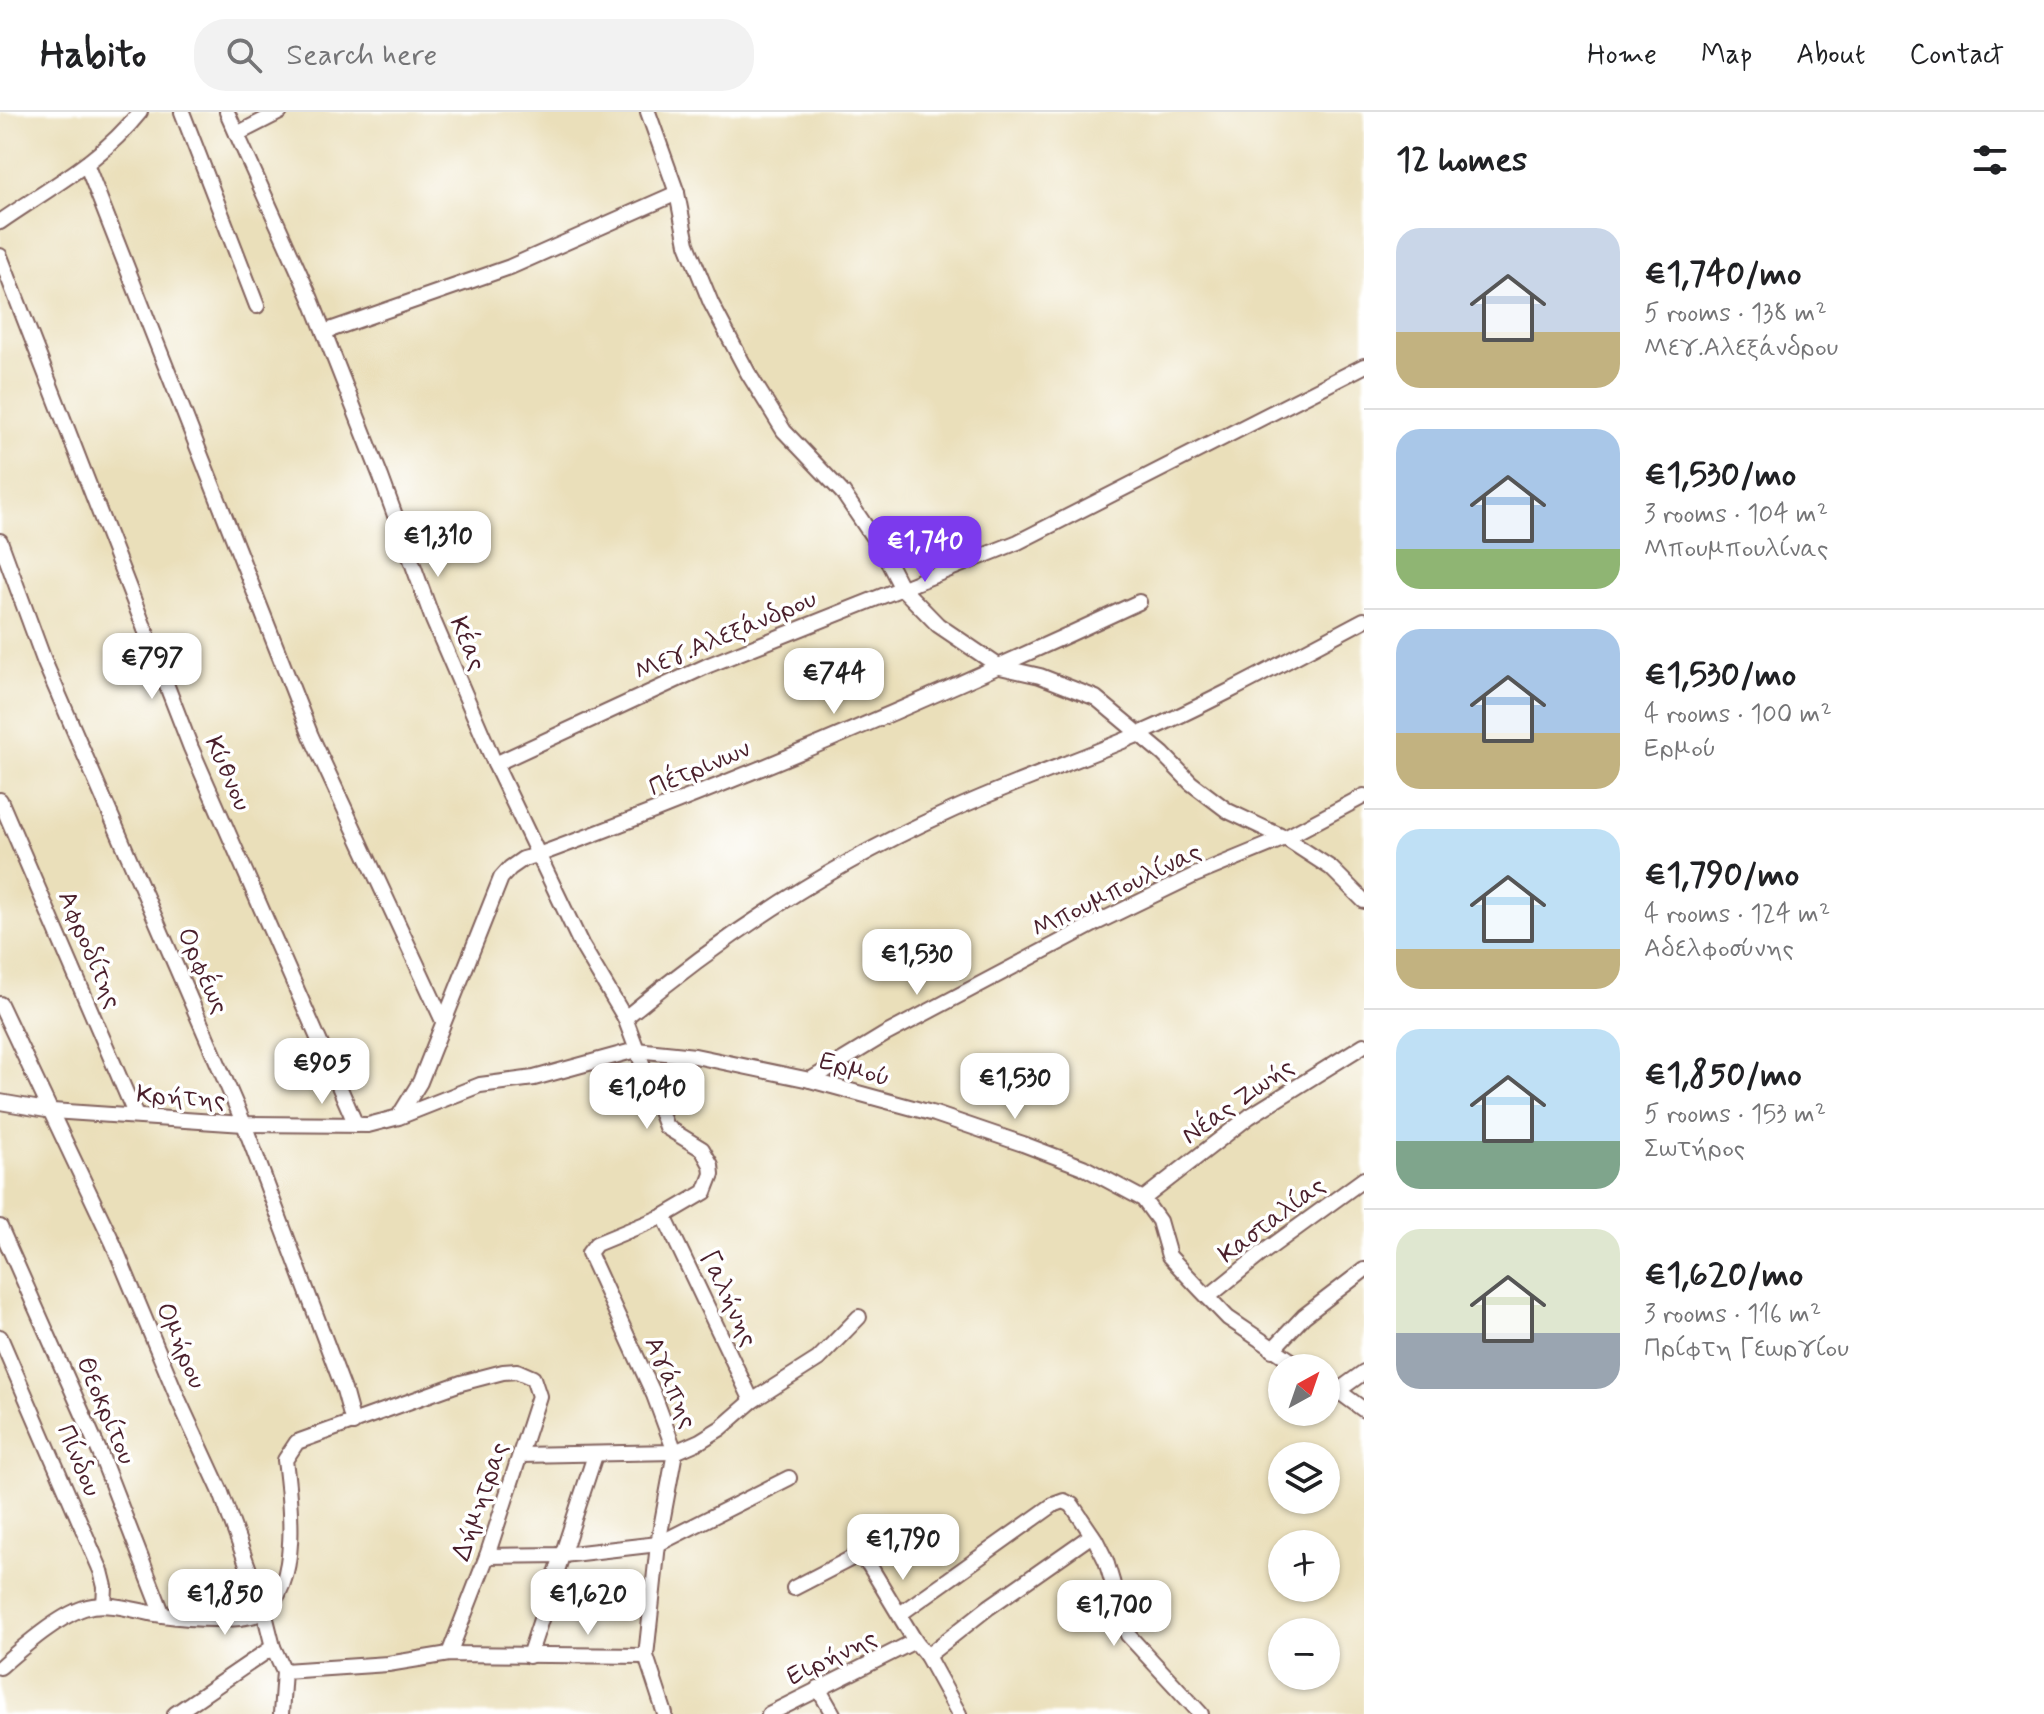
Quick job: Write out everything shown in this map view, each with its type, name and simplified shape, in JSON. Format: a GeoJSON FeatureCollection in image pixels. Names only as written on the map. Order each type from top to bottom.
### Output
{"type":"FeatureCollection","features":[{"type":"Feature","properties":{"kind":"street"},"geometry":{"type":"LineString","coordinates":[[0,222],[87,166],[116,141],[140,112]]}},
{"type":"Feature","properties":{"kind":"street"},"geometry":{"type":"LineString","coordinates":[[182,112],[257,306]]}},
{"type":"Feature","properties":{"kind":"street","name":"Κέας"},"geometry":{"type":"LineString","coordinates":[[227,112],[324,332],[376,462],[433,620],[495,764],[581,944],[625,1018],[666,1127],[702,1149],[711,1165],[712,1174],[705,1192],[664,1216],[596,1244],[590,1249],[591,1264]]}},
{"type":"Feature","properties":{"kind":"street"},"geometry":{"type":"LineString","coordinates":[[237,134],[280,112]]}},
{"type":"Feature","properties":{"kind":"street"},"geometry":{"type":"LineString","coordinates":[[648,112],[677,193],[687,244],[711,303],[748,373],[784,431],[843,493],[883,552],[901,587],[938,625],[1000,667],[1040,676],[1096,698],[1140,734],[1191,783],[1228,811],[1285,838],[1331,868],[1364,901]]}},
{"type":"Feature","properties":{"kind":"street"},"geometry":{"type":"LineString","coordinates":[[87,166],[311,736],[443,1021]]}},
{"type":"Feature","properties":{"kind":"street"},"geometry":{"type":"LineString","coordinates":[[324,332],[510,267],[677,193]]}},
{"type":"Feature","properties":{"kind":"street","name":"Κύθνου"},"geometry":{"type":"LineString","coordinates":[[0,256],[191,748],[356,1125]]}},
{"type":"Feature","properties":{"kind":"street","name":"Μεγ.Αλεξάνδρου"},"geometry":{"type":"LineString","coordinates":[[495,764],[709,665],[1018,542],[1364,366]]}},
{"type":"Feature","properties":{"kind":"street","name":"Ορφέως"},"geometry":{"type":"LineString","coordinates":[[0,541],[45,663],[244,1124],[344,1390],[353,1423]]}},
{"type":"Feature","properties":{"kind":"street","name":"Πέτρινων"},"geometry":{"type":"LineString","coordinates":[[399,1117],[420,1082],[501,878],[510,868],[523,859],[654,813],[1000,667],[1139,602]]}},
{"type":"Feature","properties":{"kind":"street"},"geometry":{"type":"LineString","coordinates":[[625,1018],[720,944],[773,908],[868,852],[946,812],[1140,734],[1364,620]]}},
{"type":"Feature","properties":{"kind":"street","name":"Μπουμπουλίνας"},"geometry":{"type":"LineString","coordinates":[[810,1080],[884,1035],[1094,924],[1195,875],[1285,838],[1364,796]]}},
{"type":"Feature","properties":{"kind":"street","name":"Αφροδίτης"},"geometry":{"type":"LineString","coordinates":[[0,800],[136,1116]]}},
{"type":"Feature","properties":{"kind":"street","name":"Ομήρου"},"geometry":{"type":"LineString","coordinates":[[0,1004],[113,1243],[220,1490],[284,1671],[281,1714]]}},
{"type":"Feature","properties":{"kind":"street","name":"Νέας Ζωής"},"geometry":{"type":"LineString","coordinates":[[1143,1199],[1250,1116],[1364,1045]]}},
{"type":"Feature","properties":{"kind":"street","name":"Κρήτης"},"geometry":{"type":"LineString","coordinates":[[0,1102],[52,1111],[244,1124],[368,1125],[399,1117],[480,1085],[534,1078],[636,1050]]}},
{"type":"Feature","properties":{"kind":"street","name":"Ερμού"},"geometry":{"type":"LineString","coordinates":[[636,1050],[695,1056],[810,1080],[935,1114],[1083,1167],[1143,1199]]}},
{"type":"Feature","properties":{"kind":"street","name":"Κασταλίας"},"geometry":{"type":"LineString","coordinates":[[1208,1297],[1364,1179]]}},
{"type":"Feature","properties":{"kind":"street"},"geometry":{"type":"LineString","coordinates":[[1143,1199],[1159,1221],[1169,1256],[1228,1318],[1279,1354]]}},
{"type":"Feature","properties":{"kind":"street","name":"Γαλήνης"},"geometry":{"type":"LineString","coordinates":[[664,1216],[752,1401]]}},
{"type":"Feature","properties":{"kind":"street","name":"Θεοκρίτου"},"geometry":{"type":"LineString","coordinates":[[0,1227],[100,1453],[163,1615]]}},
{"type":"Feature","properties":{"kind":"street","name":"Αγάπης"},"geometry":{"type":"LineString","coordinates":[[591,1264],[654,1395],[675,1452],[658,1544],[646,1656],[665,1714]]}},
{"type":"Feature","properties":{"kind":"street"},"geometry":{"type":"LineString","coordinates":[[1272,1350],[1304,1316],[1364,1270]]}},
{"type":"Feature","properties":{"kind":"street"},"geometry":{"type":"LineString","coordinates":[[520,1455],[675,1452],[721,1428],[752,1401],[818,1359],[859,1317]]}},
{"type":"Feature","properties":{"kind":"street","name":"Πίνδου"},"geometry":{"type":"LineString","coordinates":[[0,1337],[101,1571],[105,1587],[104,1605]]}},
{"type":"Feature","properties":{"kind":"street","name":"Δήμητρας"},"geometry":{"type":"LineString","coordinates":[[353,1423],[461,1383],[503,1372],[517,1371],[533,1378],[539,1396],[487,1556],[449,1654]]}},
{"type":"Feature","properties":{"kind":"street"},"geometry":{"type":"LineString","coordinates":[[1340,1382],[1364,1372]]}},
{"type":"Feature","properties":{"kind":"street"},"geometry":{"type":"LineString","coordinates":[[1340,1392],[1364,1410]]}},
{"type":"Feature","properties":{"kind":"street"},"geometry":{"type":"LineString","coordinates":[[0,1666],[66,1617],[84,1608],[104,1605],[163,1615],[229,1619],[264,1611],[285,1579],[291,1506],[285,1460],[297,1442],[353,1423]]}},
{"type":"Feature","properties":{"kind":"street"},"geometry":{"type":"LineString","coordinates":[[529,1656],[595,1455]]}},
{"type":"Feature","properties":{"kind":"street"},"geometry":{"type":"LineString","coordinates":[[487,1556],[563,1555],[658,1544],[789,1478]]}},
{"type":"Feature","properties":{"kind":"street"},"geometry":{"type":"LineString","coordinates":[[900,1614],[1053,1505],[1060,1501],[1069,1502],[1106,1561],[1128,1635],[1201,1714]]}},
{"type":"Feature","properties":{"kind":"street"},"geometry":{"type":"LineString","coordinates":[[927,1656],[989,1607],[1092,1535]]}},
{"type":"Feature","properties":{"kind":"street"},"geometry":{"type":"LineString","coordinates":[[794,1588],[826,1569],[857,1557],[873,1568],[959,1714]]}},
{"type":"Feature","properties":{"kind":"street","name":"Ειρήνης"},"geometry":{"type":"LineString","coordinates":[[769,1714],[915,1641]]}},
{"type":"Feature","properties":{"kind":"street"},"geometry":{"type":"LineString","coordinates":[[175,1714],[273,1647]]}},
{"type":"Feature","properties":{"kind":"street"},"geometry":{"type":"LineString","coordinates":[[284,1671],[388,1664],[449,1654],[646,1656]]}},
{"type":"Feature","properties":{"kind":"street"},"geometry":{"type":"LineString","coordinates":[[818,1688],[833,1714]]}}]}
